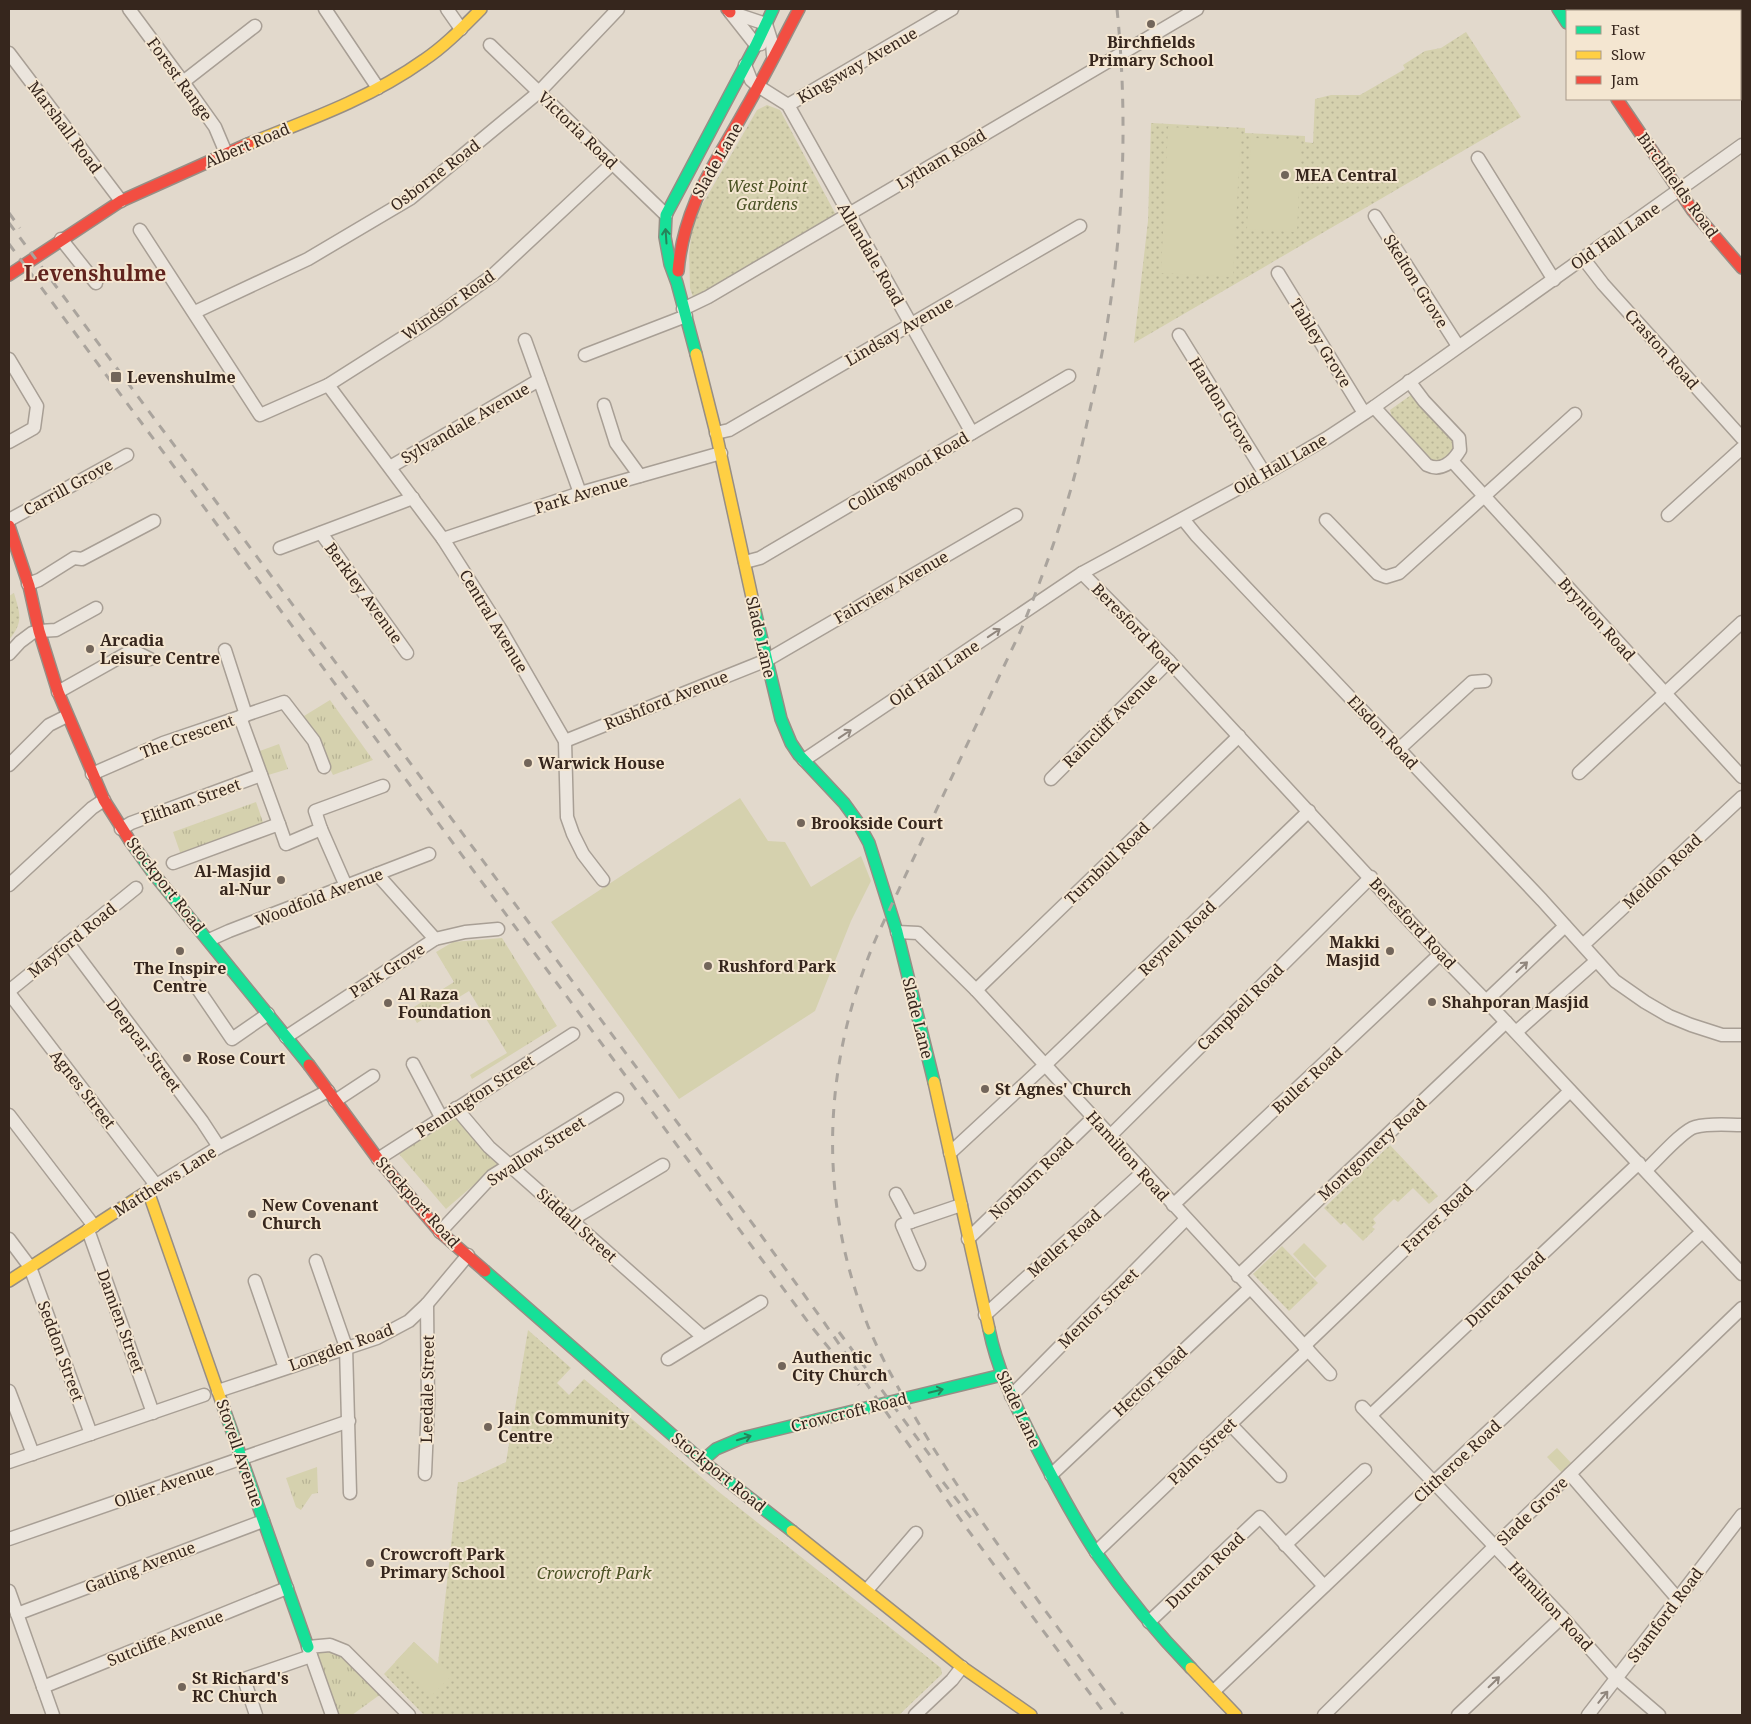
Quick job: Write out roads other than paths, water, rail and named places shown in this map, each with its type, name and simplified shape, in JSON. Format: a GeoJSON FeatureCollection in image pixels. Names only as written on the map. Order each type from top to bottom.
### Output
{"type":"FeatureCollection","features":[{"type":"Feature","properties":{"kind":"main road","name":"Albert Road"},"geometry":{"type":"LineString","coordinates":[[9,275],[121,201],[226,153],[341,107],[378,88],[425,60],[461,29],[480,9]]}},
{"type":"Feature","properties":{"kind":"main road","name":"Slade Lane"},"geometry":{"type":"LineString","coordinates":[[773,9],[756,45],[670,205],[666,215],[665,236],[670,264],[677,283],[721,453],[766,660],[784,729],[791,743],[804,760],[844,803],[857,821],[869,843],[876,862],[897,932],[927,1049],[993,1350],[1011,1396],[1051,1474],[1096,1552],[1124,1591],[1176,1653],[1236,1715]]}},
{"type":"Feature","properties":{"kind":"main road","name":"Slade Lane"},"geometry":{"type":"LineString","coordinates":[[677,283],[678,258],[683,231],[694,200],[799,9]]}},
{"type":"Feature","properties":{"kind":"main road"},"geometry":{"type":"LineString","coordinates":[[1558,9],[1566,21]]}},
{"type":"Feature","properties":{"kind":"main road","name":"Birchfields Road"},"geometry":{"type":"LineString","coordinates":[[1617,100],[1678,191],[1742,268]]}},
{"type":"Feature","properties":{"kind":"main road"},"geometry":{"type":"LineString","coordinates":[[666,215],[680,216],[694,200]]}},
{"type":"Feature","properties":{"kind":"main road","name":"Stockport Road"},"geometry":{"type":"LineString","coordinates":[[9,526],[28,584],[39,631],[58,692],[92,774],[104,800],[121,829],[153,873],[286,1036],[378,1159],[440,1232],[702,1461],[962,1667],[1031,1715]]}},
{"type":"Feature","properties":{"kind":"main road","name":"Matthews Lane"},"geometry":{"type":"LineString","coordinates":[[9,1281],[152,1188]]}},
{"type":"Feature","properties":{"kind":"main road","name":"Stovell Avenue"},"geometry":{"type":"LineString","coordinates":[[152,1188],[218,1391],[309,1651]]}},
{"type":"Feature","properties":{"kind":"main road","name":"Crowcroft Road"},"geometry":{"type":"LineString","coordinates":[[702,1461],[716,1449],[742,1438],[1002,1375]]}},
{"type":"Feature","properties":{"kind":"street","name":"Forest Range"},"geometry":{"type":"LineString","coordinates":[[129,9],[215,127],[226,153]]}},
{"type":"Feature","properties":{"kind":"street"},"geometry":{"type":"LineString","coordinates":[[325,9],[378,88]]}},
{"type":"Feature","properties":{"kind":"street"},"geometry":{"type":"LineString","coordinates":[[446,9],[461,29]]}},
{"type":"Feature","properties":{"kind":"street","name":"Osborne Road"},"geometry":{"type":"LineString","coordinates":[[195,312],[308,259],[423,189],[539,92],[618,9]]}},
{"type":"Feature","properties":{"kind":"street","name":"Kingsway Avenue"},"geometry":{"type":"LineString","coordinates":[[788,105],[952,9]]}},
{"type":"Feature","properties":{"kind":"street","name":"Lytham Road"},"geometry":{"type":"LineString","coordinates":[[585,355],[684,312],[1197,9]]}},
{"type":"Feature","properties":{"kind":"street"},"geometry":{"type":"LineString","coordinates":[[728,10],[766,24],[772,42],[773,56]]}},
{"type":"Feature","properties":{"kind":"street"},"geometry":{"type":"LineString","coordinates":[[728,10],[756,45],[772,42],[785,34]]}},
{"type":"Feature","properties":{"kind":"street"},"geometry":{"type":"LineString","coordinates":[[183,82],[255,26]]}},
{"type":"Feature","properties":{"kind":"street","name":"Victoria Road"},"geometry":{"type":"LineString","coordinates":[[490,45],[666,215]]}},
{"type":"Feature","properties":{"kind":"street","name":"Marshall Road"},"geometry":{"type":"LineString","coordinates":[[9,53],[121,201]]}},
{"type":"Feature","properties":{"kind":"street","name":"Allandale Road"},"geometry":{"type":"LineString","coordinates":[[745,65],[751,80],[788,105],[972,433]]}},
{"type":"Feature","properties":{"kind":"street"},"geometry":{"type":"LineString","coordinates":[[732,90],[746,84],[758,86]]}},
{"type":"Feature","properties":{"kind":"street","name":"Old Hall Lane"},"geometry":{"type":"LineString","coordinates":[[804,760],[1082,573],[1265,474],[1327,438],[1554,280],[1742,145]]}},
{"type":"Feature","properties":{"kind":"street"},"geometry":{"type":"LineString","coordinates":[[1478,158],[1554,280]]}},
{"type":"Feature","properties":{"kind":"street","name":"Windsor Road"},"geometry":{"type":"LineString","coordinates":[[195,312],[260,415],[328,385],[435,318],[493,275],[613,164]]}},
{"type":"Feature","properties":{"kind":"street","name":"Skelton Grove"},"geometry":{"type":"LineString","coordinates":[[1375,216],[1458,346]]}},
{"type":"Feature","properties":{"kind":"street","name":"Lindsay Avenue"},"geometry":{"type":"LineString","coordinates":[[716,433],[729,430],[1080,226]]}},
{"type":"Feature","properties":{"kind":"street"},"geometry":{"type":"LineString","coordinates":[[140,230],[195,312]]}},
{"type":"Feature","properties":{"kind":"street"},"geometry":{"type":"LineString","coordinates":[[61,240],[96,283]]}},
{"type":"Feature","properties":{"kind":"street","name":"Craston Road"},"geometry":{"type":"LineString","coordinates":[[1583,258],[1603,284],[1742,438]]}},
{"type":"Feature","properties":{"kind":"street","name":"Tabley Grove"},"geometry":{"type":"LineString","coordinates":[[1278,274],[1369,410]]}},
{"type":"Feature","properties":{"kind":"street","name":"Hardon Grove"},"geometry":{"type":"LineString","coordinates":[[1179,336],[1265,474]]}},
{"type":"Feature","properties":{"kind":"street"},"geometry":{"type":"LineString","coordinates":[[525,340],[580,493]]}},
{"type":"Feature","properties":{"kind":"street"},"geometry":{"type":"LineString","coordinates":[[9,359],[37,406],[34,428],[9,442]]}},
{"type":"Feature","properties":{"kind":"street","name":"Collingwood Road"},"geometry":{"type":"LineString","coordinates":[[745,562],[760,558],[1069,376]]}},
{"type":"Feature","properties":{"kind":"street","name":"Sylvandale Avenue"},"geometry":{"type":"LineString","coordinates":[[390,467],[539,380]]}},
{"type":"Feature","properties":{"kind":"street"},"geometry":{"type":"LineString","coordinates":[[1369,410],[1427,465],[1436,468],[1452,462],[1460,450],[1459,438],[1424,401],[1409,381]]}},
{"type":"Feature","properties":{"kind":"street","name":"Central Avenue"},"geometry":{"type":"LineString","coordinates":[[328,385],[443,539],[501,630],[565,741],[567,817],[583,854],[602,880]]}},
{"type":"Feature","properties":{"kind":"street"},"geometry":{"type":"LineString","coordinates":[[604,405],[616,443],[640,476]]}},
{"type":"Feature","properties":{"kind":"street"},"geometry":{"type":"LineString","coordinates":[[1326,520],[1341,528],[1378,574],[1392,576],[1404,570],[1575,414]]}},
{"type":"Feature","properties":{"kind":"street"},"geometry":{"type":"LineString","coordinates":[[1668,515],[1742,448]]}},
{"type":"Feature","properties":{"kind":"street","name":"Park Avenue"},"geometry":{"type":"LineString","coordinates":[[443,539],[580,493],[721,453]]}},
{"type":"Feature","properties":{"kind":"street","name":"Carrill Grove"},"geometry":{"type":"LineString","coordinates":[[9,520],[127,454]]}},
{"type":"Feature","properties":{"kind":"street","name":"Brynton Road"},"geometry":{"type":"LineString","coordinates":[[1452,462],[1742,777]]}},
{"type":"Feature","properties":{"kind":"street"},"geometry":{"type":"LineString","coordinates":[[280,548],[413,498]]}},
{"type":"Feature","properties":{"kind":"street","name":"Fairview Avenue"},"geometry":{"type":"LineString","coordinates":[[766,660],[1016,515]]}},
{"type":"Feature","properties":{"kind":"street","name":"Elsdon Road"},"geometry":{"type":"LineString","coordinates":[[1183,518],[1196,535],[1615,980],[1645,1002],[1669,1016],[1722,1035],[1742,1035]]}},
{"type":"Feature","properties":{"kind":"street"},"geometry":{"type":"LineString","coordinates":[[28,584],[39,580],[74,558],[82,559],[154,521]]}},
{"type":"Feature","properties":{"kind":"street","name":"Berkley Avenue"},"geometry":{"type":"LineString","coordinates":[[321,533],[407,653]]}},
{"type":"Feature","properties":{"kind":"street","name":"Beresford Road"},"geometry":{"type":"LineString","coordinates":[[1082,573],[1169,661],[1371,877],[1440,954],[1516,1032],[1742,1274]]}},
{"type":"Feature","properties":{"kind":"street"},"geometry":{"type":"LineString","coordinates":[[9,654],[24,638],[39,631],[56,630],[96,608]]}},
{"type":"Feature","properties":{"kind":"street"},"geometry":{"type":"LineString","coordinates":[[1579,773],[1742,622]]}},
{"type":"Feature","properties":{"kind":"street"},"geometry":{"type":"LineString","coordinates":[[225,650],[261,775],[286,844],[321,829]]}},
{"type":"Feature","properties":{"kind":"street"},"geometry":{"type":"LineString","coordinates":[[58,692],[129,652],[138,653],[150,659]]}},
{"type":"Feature","properties":{"kind":"street","name":"Rushford Avenue"},"geometry":{"type":"LineString","coordinates":[[565,741],[766,660]]}},
{"type":"Feature","properties":{"kind":"street","name":"Raincliff Avenue"},"geometry":{"type":"LineString","coordinates":[[1051,779],[1169,661]]}},
{"type":"Feature","properties":{"kind":"street"},"geometry":{"type":"LineString","coordinates":[[1399,749],[1472,682],[1485,680]]}},
{"type":"Feature","properties":{"kind":"street","name":"The Crescent"},"geometry":{"type":"LineString","coordinates":[[92,774],[163,743],[284,702],[314,741],[324,767]]}},
{"type":"Feature","properties":{"kind":"street"},"geometry":{"type":"LineString","coordinates":[[9,765],[49,725],[67,716]]}},
{"type":"Feature","properties":{"kind":"street","name":"Turnbull Road"},"geometry":{"type":"LineString","coordinates":[[976,990],[1239,736]]}},
{"type":"Feature","properties":{"kind":"street","name":"Eltham Street"},"geometry":{"type":"LineString","coordinates":[[121,829],[131,823],[261,775]]}},
{"type":"Feature","properties":{"kind":"street"},"geometry":{"type":"LineString","coordinates":[[346,886],[315,811],[383,786]]}},
{"type":"Feature","properties":{"kind":"street","name":"Meldon Road"},"geometry":{"type":"LineString","coordinates":[[1583,944],[1742,796]]}},
{"type":"Feature","properties":{"kind":"street"},"geometry":{"type":"LineString","coordinates":[[9,885],[92,808],[104,800]]}},
{"type":"Feature","properties":{"kind":"street","name":"Reynell Road"},"geometry":{"type":"LineString","coordinates":[[950,1153],[1045,1065],[1309,811]]}},
{"type":"Feature","properties":{"kind":"street"},"geometry":{"type":"LineString","coordinates":[[173,863],[279,824]]}},
{"type":"Feature","properties":{"kind":"street","name":"Woodfold Avenue"},"geometry":{"type":"LineString","coordinates":[[209,940],[429,854]]}},
{"type":"Feature","properties":{"kind":"street"},"geometry":{"type":"LineString","coordinates":[[377,874],[435,939]]}},
{"type":"Feature","properties":{"kind":"street","name":"Campbell Road"},"geometry":{"type":"LineString","coordinates":[[1110,1136],[1371,877]]}},
{"type":"Feature","properties":{"kind":"street","name":"Mayford Road"},"geometry":{"type":"LineString","coordinates":[[9,992],[136,888]]}},
{"type":"Feature","properties":{"kind":"street"},"geometry":{"type":"LineString","coordinates":[[1486,1001],[1565,926]]}},
{"type":"Feature","properties":{"kind":"street","name":"Park Grove"},"geometry":{"type":"LineString","coordinates":[[286,1036],[435,939],[465,932],[498,929]]}},
{"type":"Feature","properties":{"kind":"street","name":"Hamilton Road"},"geometry":{"type":"LineString","coordinates":[[897,932],[918,933],[976,990],[1330,1374]]}},
{"type":"Feature","properties":{"kind":"street","name":"Deepcar Street"},"geometry":{"type":"LineString","coordinates":[[68,943],[207,1128],[219,1147]]}},
{"type":"Feature","properties":{"kind":"street","name":"Buller Road"},"geometry":{"type":"LineString","coordinates":[[1173,1205],[1440,954]]}},
{"type":"Feature","properties":{"kind":"street"},"geometry":{"type":"LineString","coordinates":[[1516,1032],[1596,961]]}},
{"type":"Feature","properties":{"kind":"street"},"geometry":{"type":"LineString","coordinates":[[187,974],[232,1039],[268,1014]]}},
{"type":"Feature","properties":{"kind":"street","name":"Agnes Street"},"geometry":{"type":"LineString","coordinates":[[9,992],[152,1188]]}},
{"type":"Feature","properties":{"kind":"street","name":"Montgomery Road"},"geometry":{"type":"LineString","coordinates":[[1238,1276],[1506,1022]]}},
{"type":"Feature","properties":{"kind":"street","name":"Pennington Street"},"geometry":{"type":"LineString","coordinates":[[378,1159],[573,1034]]}},
{"type":"Feature","properties":{"kind":"street"},"geometry":{"type":"LineString","coordinates":[[413,1064],[442,1118]]}},
{"type":"Feature","properties":{"kind":"street","name":"Matthews Lane"},"geometry":{"type":"LineString","coordinates":[[152,1188],[219,1147],[374,1076]]}},
{"type":"Feature","properties":{"kind":"street","name":"Farrer Road"},"geometry":{"type":"LineString","coordinates":[[1306,1348],[1570,1092]]}},
{"type":"Feature","properties":{"kind":"street","name":"Swallow Street"},"geometry":{"type":"LineString","coordinates":[[440,1232],[492,1176],[618,1099]]}},
{"type":"Feature","properties":{"kind":"street","name":"Siddall Street"},"geometry":{"type":"LineString","coordinates":[[456,1108],[489,1148],[703,1337]]}},
{"type":"Feature","properties":{"kind":"street","name":"Damien Street"},"geometry":{"type":"LineString","coordinates":[[9,1114],[91,1228],[153,1413]]}},
{"type":"Feature","properties":{"kind":"street","name":"Norburn Road"},"geometry":{"type":"LineString","coordinates":[[968,1239],[1093,1118]]}},
{"type":"Feature","properties":{"kind":"street","name":"Duncan Road"},"geometry":{"type":"LineString","coordinates":[[1366,1411],[1642,1167],[1684,1133],[1702,1126],[1742,1125]]}},
{"type":"Feature","properties":{"kind":"street"},"geometry":{"type":"LineString","coordinates":[[571,1220],[663,1165]]}},
{"type":"Feature","properties":{"kind":"street","name":"Meller Road"},"geometry":{"type":"LineString","coordinates":[[985,1315],[1143,1172]]}},
{"type":"Feature","properties":{"kind":"street"},"geometry":{"type":"LineString","coordinates":[[896,1194],[911,1222]]}},
{"type":"Feature","properties":{"kind":"street"},"geometry":{"type":"LineString","coordinates":[[919,1264],[902,1225],[961,1205]]}},
{"type":"Feature","properties":{"kind":"street","name":"Mentor Street"},"geometry":{"type":"LineString","coordinates":[[1011,1396],[1186,1219]]}},
{"type":"Feature","properties":{"kind":"street","name":"Clitheroe Road"},"geometry":{"type":"LineString","coordinates":[[1214,1691],[1702,1232]]}},
{"type":"Feature","properties":{"kind":"street","name":"Seddon Street"},"geometry":{"type":"LineString","coordinates":[[9,1239],[30,1267],[91,1434]]}},
{"type":"Feature","properties":{"kind":"street","name":"Longden Road"},"geometry":{"type":"LineString","coordinates":[[218,1391],[377,1338],[409,1321],[427,1304],[468,1256]]}},
{"type":"Feature","properties":{"kind":"street"},"geometry":{"type":"LineString","coordinates":[[316,1261],[346,1347],[350,1493]]}},
{"type":"Feature","properties":{"kind":"street"},"geometry":{"type":"LineString","coordinates":[[255,1281],[285,1368]]}},
{"type":"Feature","properties":{"kind":"street","name":"Hector Road"},"geometry":{"type":"LineString","coordinates":[[1051,1474],[1250,1288]]}},
{"type":"Feature","properties":{"kind":"street"},"geometry":{"type":"LineString","coordinates":[[668,1359],[761,1302]]}},
{"type":"Feature","properties":{"kind":"street","name":"Leedale Street"},"geometry":{"type":"LineString","coordinates":[[425,1474],[428,1404],[427,1304]]}},
{"type":"Feature","properties":{"kind":"street","name":"Slade Grove"},"geometry":{"type":"LineString","coordinates":[[1324,1715],[1495,1546],[1742,1308]]}},
{"type":"Feature","properties":{"kind":"street","name":"Palm Street"},"geometry":{"type":"LineString","coordinates":[[1096,1552],[1230,1424],[1306,1348]]}},
{"type":"Feature","properties":{"kind":"street"},"geometry":{"type":"LineString","coordinates":[[9,1390],[33,1454]]}},
{"type":"Feature","properties":{"kind":"street"},"geometry":{"type":"LineString","coordinates":[[9,1462],[204,1395]]}},
{"type":"Feature","properties":{"kind":"street","name":"Hamilton Road"},"geometry":{"type":"LineString","coordinates":[[1366,1411],[1562,1617],[1617,1679],[1659,1715]]}},
{"type":"Feature","properties":{"kind":"street","name":"Ollier Avenue"},"geometry":{"type":"LineString","coordinates":[[9,1539],[349,1421]]}},
{"type":"Feature","properties":{"kind":"street"},"geometry":{"type":"LineString","coordinates":[[1230,1424],[1280,1476]]}},
{"type":"Feature","properties":{"kind":"street"},"geometry":{"type":"LineString","coordinates":[[1324,1586],[1285,1545],[1365,1470]]}},
{"type":"Feature","properties":{"kind":"street"},"geometry":{"type":"LineString","coordinates":[[1570,1474],[1677,1598]]}},
{"type":"Feature","properties":{"kind":"street","name":"Stamford Road"},"geometry":{"type":"LineString","coordinates":[[1588,1715],[1742,1515]]}},
{"type":"Feature","properties":{"kind":"street","name":"Duncan Road"},"geometry":{"type":"LineString","coordinates":[[1150,1622],[1260,1517],[1285,1545]]}},
{"type":"Feature","properties":{"kind":"street","name":"Gatling Avenue"},"geometry":{"type":"LineString","coordinates":[[17,1614],[263,1521]]}},
{"type":"Feature","properties":{"kind":"street"},"geometry":{"type":"LineString","coordinates":[[867,1590],[916,1534]]}},
{"type":"Feature","properties":{"kind":"street","name":"Sutcliffe Avenue"},"geometry":{"type":"LineString","coordinates":[[43,1688],[287,1588]]}},
{"type":"Feature","properties":{"kind":"street"},"geometry":{"type":"LineString","coordinates":[[9,1591],[53,1715]]}},
{"type":"Feature","properties":{"kind":"street"},"geometry":{"type":"LineString","coordinates":[[1458,1715],[1562,1617]]}},
{"type":"Feature","properties":{"kind":"street"},"geometry":{"type":"LineString","coordinates":[[256,1715],[244,1679],[309,1651],[330,1645],[345,1651],[409,1715]]}},
{"type":"Feature","properties":{"kind":"street","name":"Stovell Avenue"},"geometry":{"type":"LineString","coordinates":[[309,1651],[332,1715]]}},
{"type":"Feature","properties":{"kind":"street"},"geometry":{"type":"LineString","coordinates":[[915,1715],[952,1680],[962,1667]]}},
{"type":"Feature","properties":{"kind":"railway"},"geometry":{"type":"LineString","coordinates":[[1117,9],[1123,106],[1121,203],[1117,252],[1103,348],[1078,462],[1057,534],[1021,630],[877,936],[859,984],[845,1032],[837,1081],[833,1130],[834,1179],[840,1228],[851,1277],[868,1326],[883,1358],[907,1404],[956,1483],[1026,1584],[1123,1715]]}},
{"type":"Feature","properties":{"kind":"railway"},"geometry":{"type":"LineString","coordinates":[[9,213],[20,228]]}},
{"type":"Feature","properties":{"kind":"railway"},"geometry":{"type":"LineString","coordinates":[[9,223],[755,1227],[821,1318],[965,1526],[1106,1715]]}},
{"type":"Feature","properties":{"kind":"railway"},"geometry":{"type":"LineString","coordinates":[[9,244],[811,1326],[859,1385]]}},
{"type":"Feature","properties":{"kind":"railway"},"geometry":{"type":"LineString","coordinates":[[839,1332],[934,1461]]}},
{"type":"Feature","properties":{"kind":"railway"},"geometry":{"type":"LineString","coordinates":[[943,1482],[975,1523]]}},
{"type":"Feature","properties":{"kind":"place","name":"Birchfields Primary School"},"geometry":{"type":"Point","coordinates":[1151,24]}},
{"type":"Feature","properties":{"kind":"place","name":"MEA Central"},"geometry":{"type":"Point","coordinates":[1285,175]}},
{"type":"Feature","properties":{"kind":"place","name":"Levenshulme"},"geometry":{"type":"Point","coordinates":[116,377]}},
{"type":"Feature","properties":{"kind":"place","name":"Arcadia Leisure Centre"},"geometry":{"type":"Point","coordinates":[90,649]}},
{"type":"Feature","properties":{"kind":"place","name":"Warwick House"},"geometry":{"type":"Point","coordinates":[528,763]}},
{"type":"Feature","properties":{"kind":"place","name":"Brookside Court"},"geometry":{"type":"Point","coordinates":[801,823]}},
{"type":"Feature","properties":{"kind":"place","name":"Al-Masjid al-Nur"},"geometry":{"type":"Point","coordinates":[281,880]}},
{"type":"Feature","properties":{"kind":"place","name":"The Inspire Centre"},"geometry":{"type":"Point","coordinates":[180,951]}},
{"type":"Feature","properties":{"kind":"place","name":"Makki Masjid"},"geometry":{"type":"Point","coordinates":[1390,951]}},
{"type":"Feature","properties":{"kind":"place","name":"Rushford Park"},"geometry":{"type":"Point","coordinates":[708,966]}},
{"type":"Feature","properties":{"kind":"place","name":"Shahporan Masjid"},"geometry":{"type":"Point","coordinates":[1432,1002]}},
{"type":"Feature","properties":{"kind":"place","name":"Al Raza Foundation"},"geometry":{"type":"Point","coordinates":[388,1003]}},
{"type":"Feature","properties":{"kind":"place","name":"Rose Court"},"geometry":{"type":"Point","coordinates":[187,1058]}},
{"type":"Feature","properties":{"kind":"place","name":"St Agnes' Church"},"geometry":{"type":"Point","coordinates":[985,1089]}},
{"type":"Feature","properties":{"kind":"place","name":"New Covenant Church"},"geometry":{"type":"Point","coordinates":[252,1214]}},
{"type":"Feature","properties":{"kind":"place","name":"Authentic City Church"},"geometry":{"type":"Point","coordinates":[782,1366]}},
{"type":"Feature","properties":{"kind":"place","name":"Jain Community Centre"},"geometry":{"type":"Point","coordinates":[488,1427]}},
{"type":"Feature","properties":{"kind":"place","name":"Crowcroft Park Primary School"},"geometry":{"type":"Point","coordinates":[370,1563]}},
{"type":"Feature","properties":{"kind":"place","name":"St Richard's RC Church"},"geometry":{"type":"Point","coordinates":[182,1687]}},
{"type":"Feature","properties":{"kind":"district","name":"Levenshulme"},"geometry":{"type":"Point","coordinates":[95,274]}},
{"type":"Feature","properties":{"kind":"park label","name":"West Point Gardens"},"geometry":{"type":"Point","coordinates":[767,195]}},
{"type":"Feature","properties":{"kind":"park label","name":"Crowcroft Park"},"geometry":{"type":"Point","coordinates":[594,1573]}}]}
